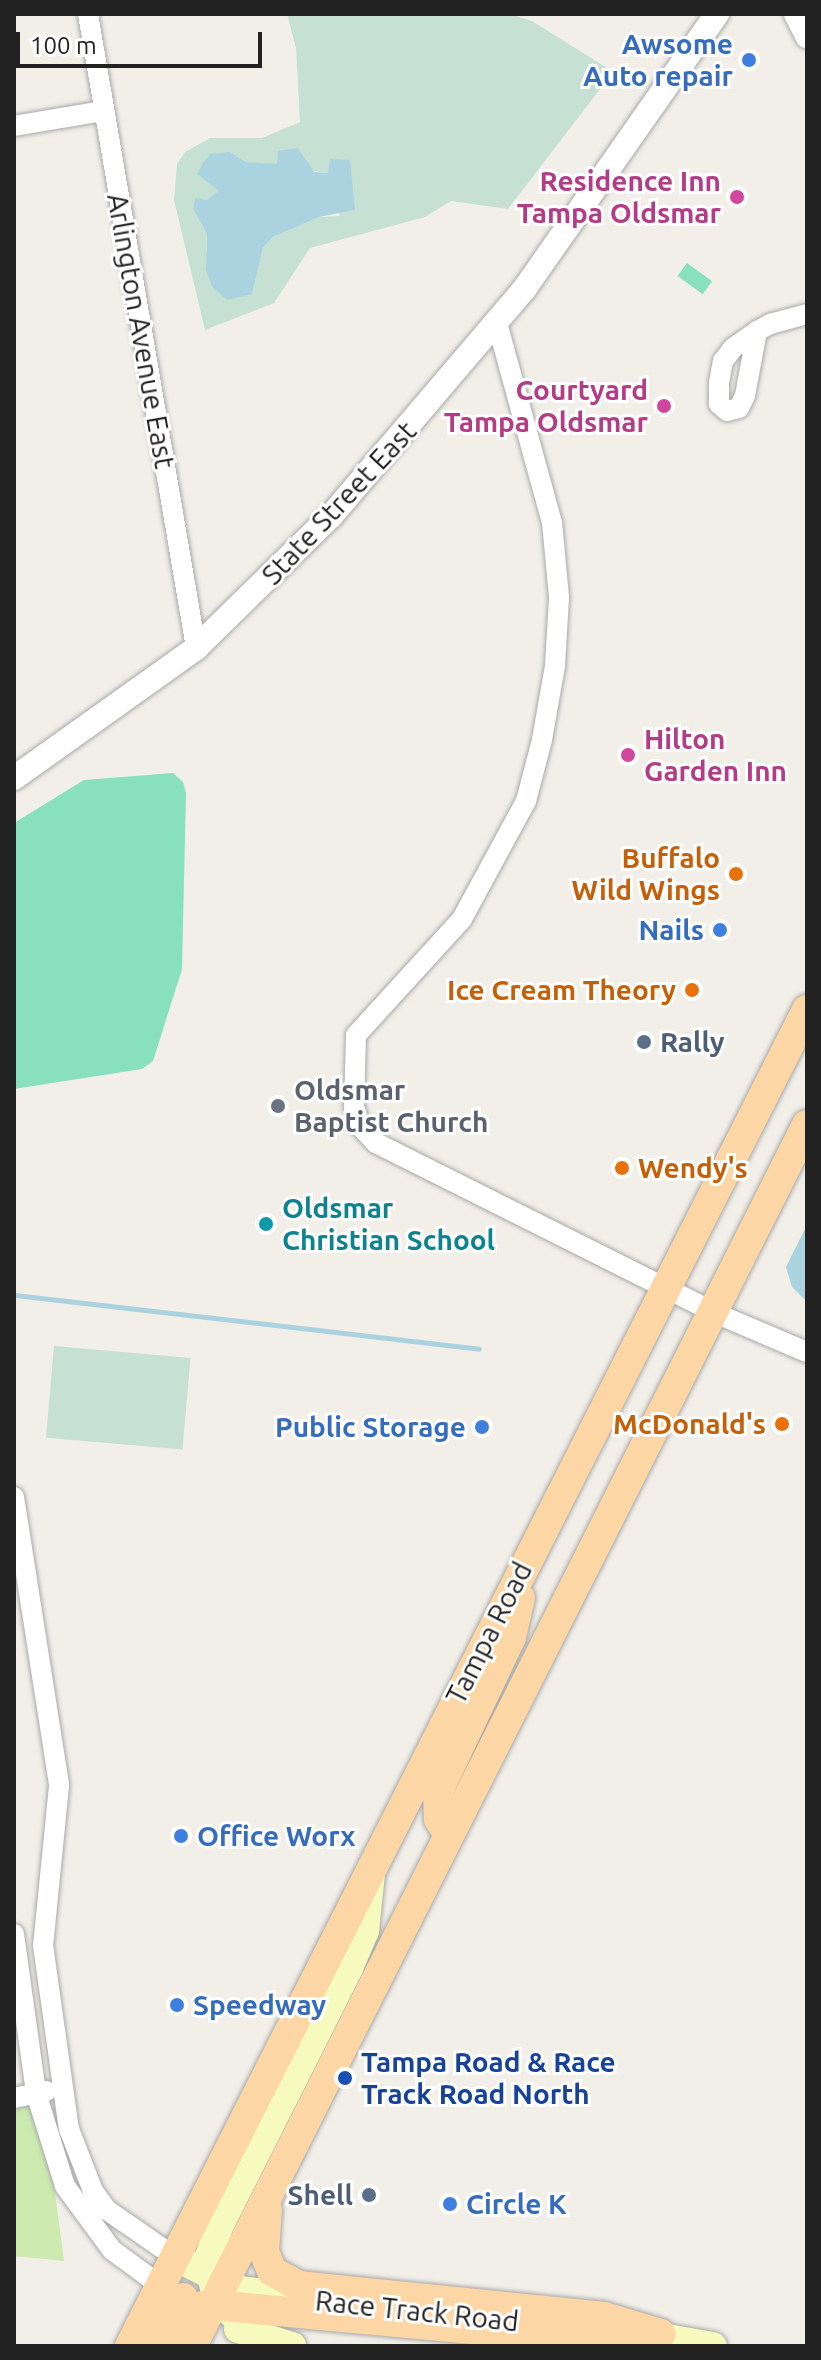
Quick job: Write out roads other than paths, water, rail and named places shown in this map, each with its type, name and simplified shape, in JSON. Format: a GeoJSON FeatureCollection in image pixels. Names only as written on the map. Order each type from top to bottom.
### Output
{"type":"FeatureCollection","features":[{"type":"Feature","properties":{"kind":"main road","name":"Tampa Road"},"geometry":{"type":"LineString","coordinates":[[807,1010],[175,2257],[201,2298],[272,2190],[807,1125]]}},
{"type":"Feature","properties":{"kind":"main road"},"geometry":{"type":"LineString","coordinates":[[449,1835],[439,1819],[438,1791],[511,1637],[531,1553]]}},
{"type":"Feature","properties":{"kind":"main road"},"geometry":{"type":"LineString","coordinates":[[192,2346],[208,2259],[220,2225],[365,1931],[372,1865]]}},
{"type":"Feature","properties":{"kind":"main road"},"geometry":{"type":"LineString","coordinates":[[272,2190],[264,2252],[284,2281],[604,2317],[659,2341]]}},
{"type":"Feature","properties":{"kind":"main road"},"geometry":{"type":"LineString","coordinates":[[169,2346],[201,2298]]}},
{"type":"Feature","properties":{"kind":"main road"},"geometry":{"type":"LineString","coordinates":[[131,2344],[201,2298],[713,2346]]}},
{"type":"Feature","properties":{"kind":"main road","name":"Race Track Road"},"geometry":{"type":"LineString","coordinates":[[201,2298],[241,2341],[292,2346]]}},
{"type":"Feature","properties":{"kind":"street","name":"Arlington Avenue East"},"geometry":{"type":"LineString","coordinates":[[88,14],[196,648]]}},
{"type":"Feature","properties":{"kind":"street","name":"State Street East"},"geometry":{"type":"LineString","coordinates":[[14,778],[196,648],[331,516],[497,323],[717,14]]}},
{"type":"Feature","properties":{"kind":"street"},"geometry":{"type":"LineString","coordinates":[[796,14],[807,36]]}},
{"type":"Feature","properties":{"kind":"street"},"geometry":{"type":"LineString","coordinates":[[14,126],[103,111]]}},
{"type":"Feature","properties":{"kind":"street"},"geometry":{"type":"LineString","coordinates":[[757,331],[807,314]]}},
{"type":"Feature","properties":{"kind":"street"},"geometry":{"type":"LineString","coordinates":[[497,323],[552,522],[559,598],[555,666],[542,740],[526,801],[462,919],[356,1035],[354,1107],[361,1127],[376,1143],[669,1286],[713,1312],[807,1352]]}},
{"type":"Feature","properties":{"kind":"street"},"geometry":{"type":"LineString","coordinates":[[14,1497],[59,1786],[43,1945],[62,2088],[78,2159],[93,2191],[127,2227],[175,2257]]}},
{"type":"Feature","properties":{"kind":"street"},"geometry":{"type":"LineString","coordinates":[[14,1934],[36,2093],[50,2148],[79,2211],[127,2264],[201,2298]]}},
{"type":"Feature","properties":{"kind":"street"},"geometry":{"type":"LineString","coordinates":[[14,2098],[62,2088]]}},
{"type":"Feature","properties":{"kind":"water"},"geometry":{"type":"Polygon","coordinates":[[[298,148],[314,172],[328,173],[330,159],[350,160],[355,210],[319,217],[273,237],[263,248],[252,294],[227,300],[213,288],[206,270],[207,234],[193,209],[195,198],[206,200],[219,191],[197,174],[210,154],[230,152],[246,162],[277,164],[278,151],[298,148]]]}},
{"type":"Feature","properties":{"kind":"water"},"geometry":{"type":"Polygon","coordinates":[[[807,1225],[807,1302],[792,1287],[786,1267],[807,1225]]]}},
{"type":"Feature","properties":{"kind":"waterway"},"geometry":{"type":"LineString","coordinates":[[15,1295],[479,1349]]}},
{"type":"Feature","properties":{"kind":"place","name":"Awsome Auto repair"},"geometry":{"type":"Point","coordinates":[749,60]}},
{"type":"Feature","properties":{"kind":"place","name":"Residence Inn Tampa Oldsmar"},"geometry":{"type":"Point","coordinates":[737,197]}},
{"type":"Feature","properties":{"kind":"place","name":"Courtyard Tampa Oldsmar"},"geometry":{"type":"Point","coordinates":[664,406]}},
{"type":"Feature","properties":{"kind":"place","name":"Hilton Garden Inn"},"geometry":{"type":"Point","coordinates":[628,755]}},
{"type":"Feature","properties":{"kind":"place","name":"Buffalo Wild Wings"},"geometry":{"type":"Point","coordinates":[736,874]}},
{"type":"Feature","properties":{"kind":"place","name":"Nails"},"geometry":{"type":"Point","coordinates":[720,930]}},
{"type":"Feature","properties":{"kind":"place","name":"Ice Cream Theory"},"geometry":{"type":"Point","coordinates":[692,990]}},
{"type":"Feature","properties":{"kind":"place","name":"Rally"},"geometry":{"type":"Point","coordinates":[644,1042]}},
{"type":"Feature","properties":{"kind":"place","name":"Oldsmar Baptist Church"},"geometry":{"type":"Point","coordinates":[278,1106]}},
{"type":"Feature","properties":{"kind":"place","name":"Wendy's"},"geometry":{"type":"Point","coordinates":[622,1168]}},
{"type":"Feature","properties":{"kind":"place","name":"Oldsmar Christian School"},"geometry":{"type":"Point","coordinates":[266,1224]}},
{"type":"Feature","properties":{"kind":"place","name":"McDonald's"},"geometry":{"type":"Point","coordinates":[782,1424]}},
{"type":"Feature","properties":{"kind":"place","name":"Public Storage"},"geometry":{"type":"Point","coordinates":[482,1427]}},
{"type":"Feature","properties":{"kind":"place","name":"Office Worx"},"geometry":{"type":"Point","coordinates":[181,1836]}},
{"type":"Feature","properties":{"kind":"place","name":"Speedway"},"geometry":{"type":"Point","coordinates":[177,2005]}},
{"type":"Feature","properties":{"kind":"place","name":"Tampa Road & Race Track Road North"},"geometry":{"type":"Point","coordinates":[345,2078]}},
{"type":"Feature","properties":{"kind":"place","name":"Shell"},"geometry":{"type":"Point","coordinates":[369,2195]}},
{"type":"Feature","properties":{"kind":"place","name":"Circle K"},"geometry":{"type":"Point","coordinates":[450,2204]}}]}
